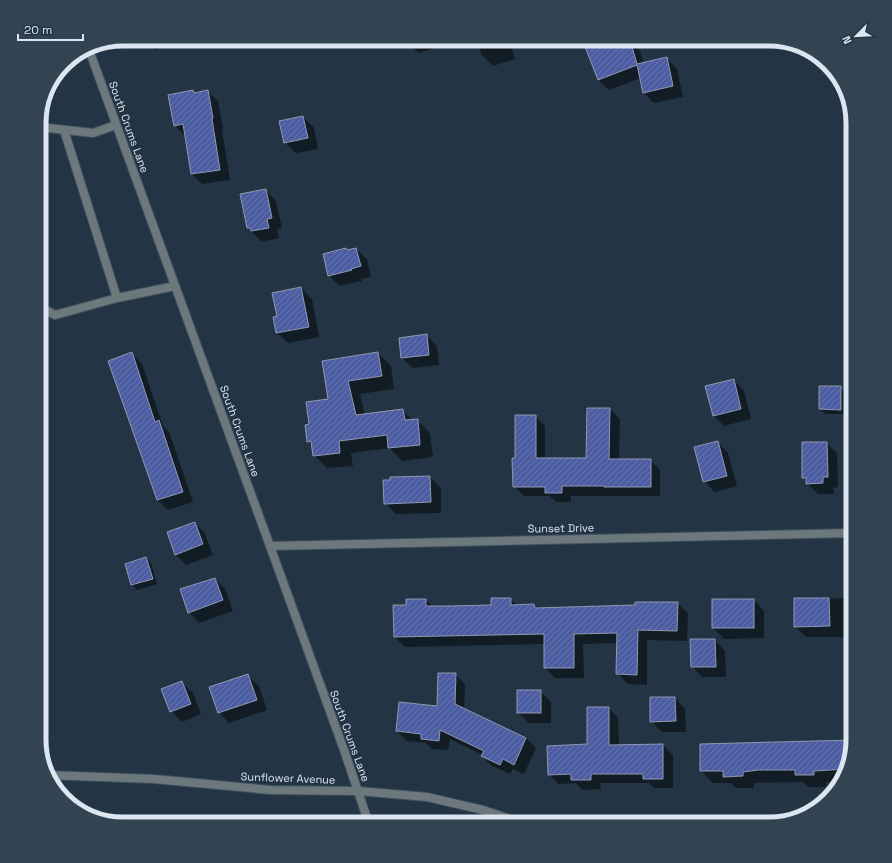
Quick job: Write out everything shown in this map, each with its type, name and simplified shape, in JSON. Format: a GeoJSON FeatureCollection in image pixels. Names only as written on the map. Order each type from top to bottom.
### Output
{"type":"FeatureCollection","features":[{"type":"Feature","properties":{"kind":"street","name":"South Crums Lane"},"geometry":{"type":"LineString","coordinates":[[90,53],[270,546],[367,817]]}},
{"type":"Feature","properties":{"kind":"street"},"geometry":{"type":"LineString","coordinates":[[46,128],[93,133],[116,125]]}},
{"type":"Feature","properties":{"kind":"street"},"geometry":{"type":"LineString","coordinates":[[64,130],[117,298]]}},
{"type":"Feature","properties":{"kind":"street"},"geometry":{"type":"LineString","coordinates":[[46,310],[55,315],[117,298],[175,286]]}},
{"type":"Feature","properties":{"kind":"street","name":"Sunset Drive"},"geometry":{"type":"LineString","coordinates":[[270,546],[846,532]]}},
{"type":"Feature","properties":{"kind":"street","name":"Sunflower Avenue"},"geometry":{"type":"LineString","coordinates":[[55,775],[154,779],[271,790],[358,791],[427,797],[483,810],[504,817]]}},
{"type":"Feature","properties":{"kind":"building"},"geometry":{"type":"Polygon","coordinates":[[[585,46],[632,46],[637,64],[667,57],[673,86],[643,93],[637,65],[598,80],[585,46]]]}},
{"type":"Feature","properties":{"kind":"building"},"geometry":{"type":"Polygon","coordinates":[[[193,90],[194,93],[208,90],[220,170],[191,174],[183,124],[174,126],[168,95],[193,90]]]}},
{"type":"Feature","properties":{"kind":"building"},"geometry":{"type":"Polygon","coordinates":[[[303,116],[308,138],[284,143],[279,121],[303,116]]]}},
{"type":"Feature","properties":{"kind":"building"},"geometry":{"type":"Polygon","coordinates":[[[266,189],[272,218],[267,219],[269,228],[251,231],[250,228],[247,228],[240,194],[266,189]]]}},
{"type":"Feature","properties":{"kind":"building"},"geometry":{"type":"Polygon","coordinates":[[[346,248],[347,250],[356,248],[361,266],[351,269],[352,270],[328,276],[323,254],[346,248]]]}},
{"type":"Feature","properties":{"kind":"building"},"geometry":{"type":"Polygon","coordinates":[[[301,287],[309,327],[276,333],[273,317],[277,316],[272,293],[301,287]]]}},
{"type":"Feature","properties":{"kind":"building"},"geometry":{"type":"Polygon","coordinates":[[[427,334],[429,355],[401,358],[399,338],[427,334]]]}},
{"type":"Feature","properties":{"kind":"building"},"geometry":{"type":"Polygon","coordinates":[[[132,352],[155,422],[159,420],[183,492],[157,500],[108,361],[132,352]]]}},
{"type":"Feature","properties":{"kind":"building"},"geometry":{"type":"Polygon","coordinates":[[[378,352],[382,376],[348,381],[356,415],[403,409],[405,420],[418,419],[420,445],[388,448],[387,435],[339,441],[340,453],[313,456],[311,441],[307,442],[305,425],[309,424],[306,402],[328,399],[322,361],[378,352]]]}},
{"type":"Feature","properties":{"kind":"building"},"geometry":{"type":"Polygon","coordinates":[[[734,379],[741,409],[713,416],[705,386],[734,379]]]}},
{"type":"Feature","properties":{"kind":"building"},"geometry":{"type":"Polygon","coordinates":[[[819,386],[841,386],[841,410],[819,409],[819,386]]]}},
{"type":"Feature","properties":{"kind":"building"},"geometry":{"type":"Polygon","coordinates":[[[587,408],[610,408],[609,459],[651,459],[651,487],[562,486],[562,493],[545,493],[545,487],[513,487],[512,458],[515,458],[515,415],[536,415],[536,458],[586,458],[587,408]]]}},
{"type":"Feature","properties":{"kind":"building"},"geometry":{"type":"Polygon","coordinates":[[[718,441],[727,476],[703,482],[694,447],[718,441]]]}},
{"type":"Feature","properties":{"kind":"building"},"geometry":{"type":"Polygon","coordinates":[[[802,442],[827,442],[828,477],[823,477],[823,483],[806,484],[806,478],[802,478],[802,442]]]}},
{"type":"Feature","properties":{"kind":"building"},"geometry":{"type":"Polygon","coordinates":[[[430,476],[431,502],[384,504],[383,480],[390,480],[390,477],[430,476]]]}},
{"type":"Feature","properties":{"kind":"building"},"geometry":{"type":"Polygon","coordinates":[[[195,522],[203,544],[175,555],[167,532],[195,522]]]}},
{"type":"Feature","properties":{"kind":"building"},"geometry":{"type":"Polygon","coordinates":[[[146,557],[153,579],[131,585],[125,564],[146,557]]]}},
{"type":"Feature","properties":{"kind":"building"},"geometry":{"type":"Polygon","coordinates":[[[215,578],[223,600],[188,613],[180,589],[215,578]]]}},
{"type":"Feature","properties":{"kind":"building"},"geometry":{"type":"Polygon","coordinates":[[[491,598],[511,598],[511,605],[534,604],[535,608],[635,605],[635,602],[678,602],[677,631],[638,630],[637,675],[616,674],[617,633],[574,634],[574,668],[544,668],[544,634],[394,637],[393,605],[406,605],[406,599],[426,599],[426,606],[449,606],[491,605],[491,598]]]}},
{"type":"Feature","properties":{"kind":"building"},"geometry":{"type":"Polygon","coordinates":[[[794,598],[829,598],[830,626],[794,627],[794,598]]]}},
{"type":"Feature","properties":{"kind":"building"},"geometry":{"type":"Polygon","coordinates":[[[712,599],[754,599],[754,628],[712,628],[712,599]]]}},
{"type":"Feature","properties":{"kind":"building"},"geometry":{"type":"Polygon","coordinates":[[[690,639],[715,639],[716,667],[691,667],[690,639]]]}},
{"type":"Feature","properties":{"kind":"building"},"geometry":{"type":"Polygon","coordinates":[[[438,673],[456,673],[455,704],[526,738],[514,765],[503,759],[500,765],[481,756],[484,751],[440,730],[439,741],[421,739],[421,734],[396,731],[399,702],[437,706],[438,673]]]}},
{"type":"Feature","properties":{"kind":"building"},"geometry":{"type":"Polygon","coordinates":[[[248,674],[257,700],[218,713],[209,687],[248,674]]]}},
{"type":"Feature","properties":{"kind":"building"},"geometry":{"type":"Polygon","coordinates":[[[182,681],[191,704],[170,712],[161,689],[182,681]]]}},
{"type":"Feature","properties":{"kind":"building"},"geometry":{"type":"Polygon","coordinates":[[[517,690],[541,690],[541,713],[517,713],[517,690]]]}},
{"type":"Feature","properties":{"kind":"building"},"geometry":{"type":"Polygon","coordinates":[[[650,697],[675,697],[676,721],[650,722],[650,697]]]}},
{"type":"Feature","properties":{"kind":"building"},"geometry":{"type":"Polygon","coordinates":[[[587,707],[609,707],[609,745],[663,744],[663,779],[643,779],[643,774],[591,774],[591,780],[571,780],[571,774],[548,775],[547,746],[587,744],[587,707]]]}},
{"type":"Feature","properties":{"kind":"building"},"geometry":{"type":"Polygon","coordinates":[[[846,740],[845,755],[840,769],[814,771],[814,775],[795,775],[795,770],[758,770],[743,772],[743,776],[723,777],[723,771],[700,771],[700,744],[846,740]]]}}]}
